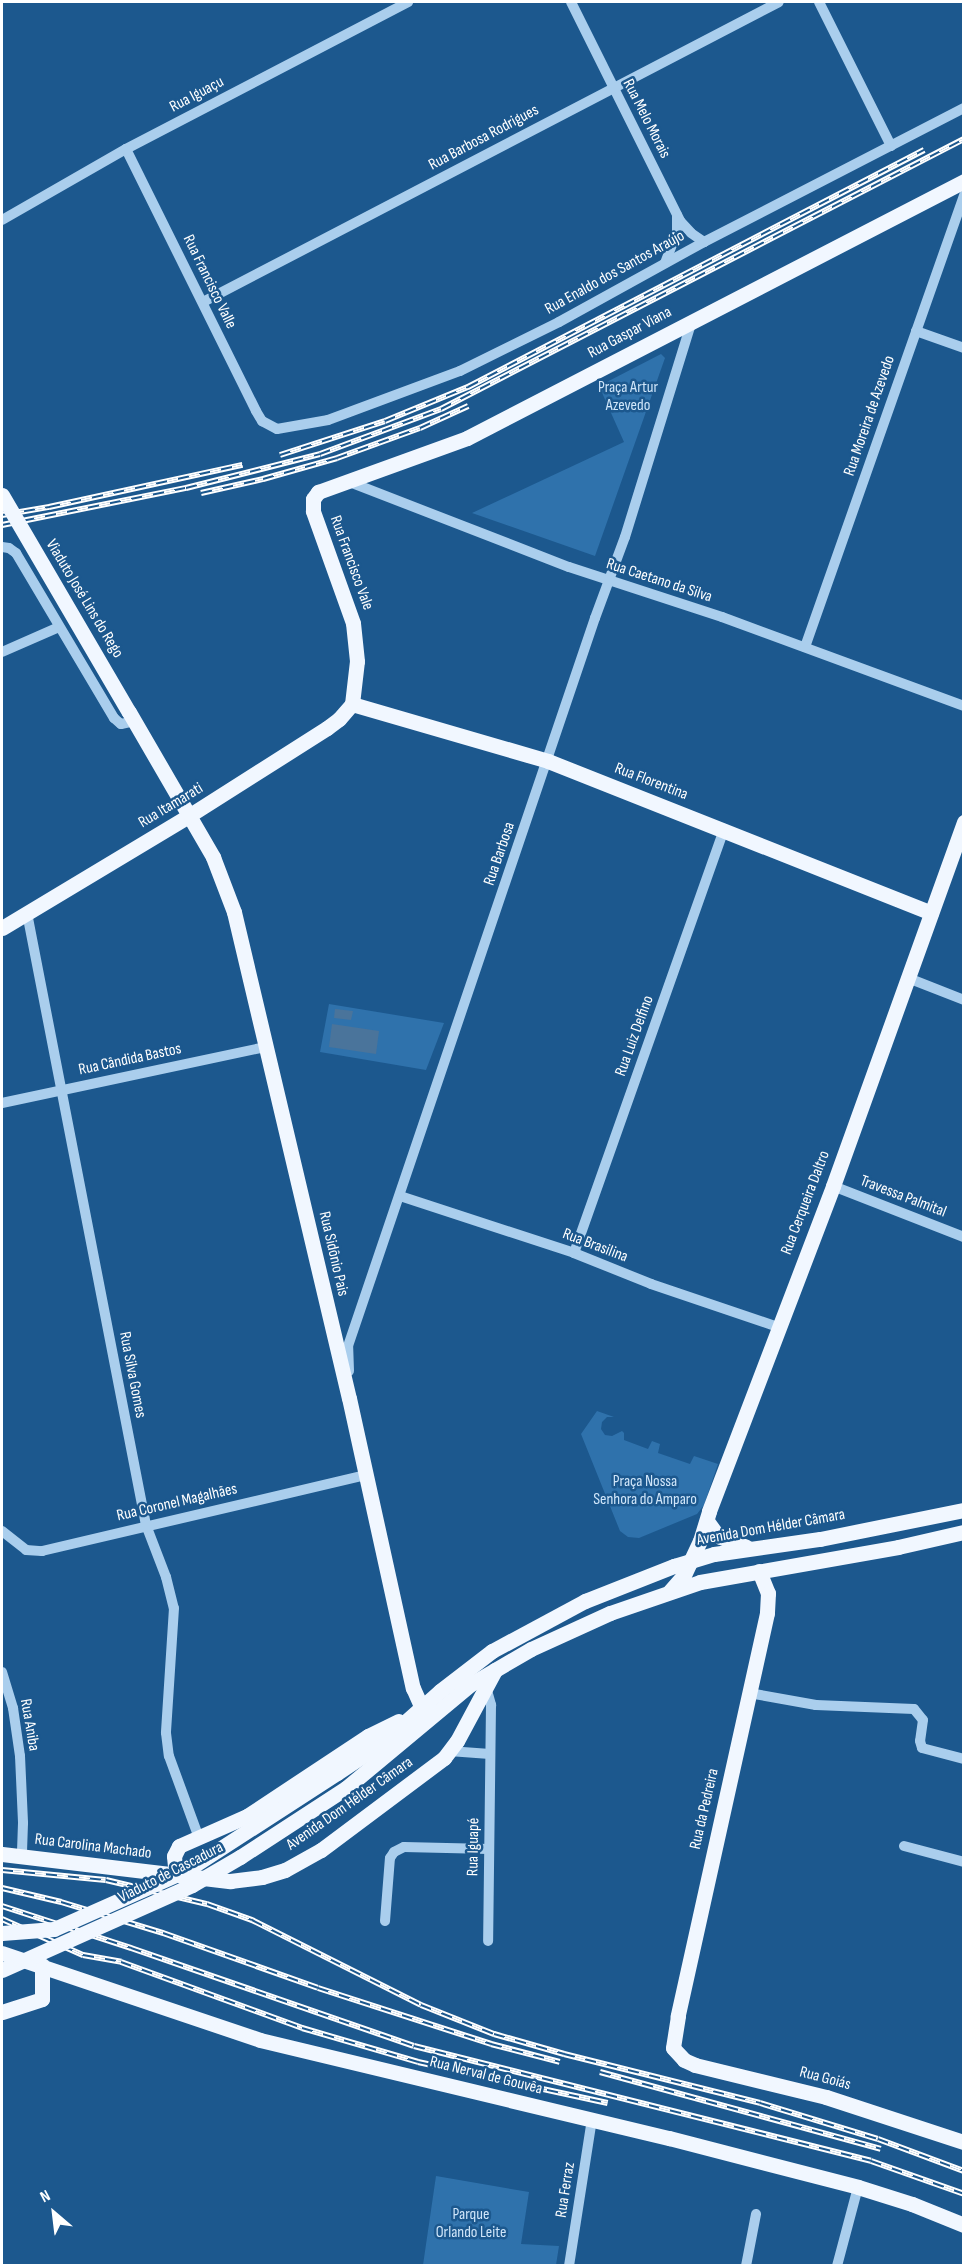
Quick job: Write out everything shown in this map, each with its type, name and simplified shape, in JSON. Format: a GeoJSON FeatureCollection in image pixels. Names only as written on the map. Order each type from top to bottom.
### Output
{"type":"FeatureCollection","features":[{"type":"Feature","properties":{"kind":"main road","name":"Rua Gaspar Viana"},"geometry":{"type":"LineString","coordinates":[[312,505],[318,492],[467,438],[963,181]]}},
{"type":"Feature","properties":{"kind":"main road","name":"Viaduto José Lins do Rego"},"geometry":{"type":"LineString","coordinates":[[2,495],[190,816]]}},
{"type":"Feature","properties":{"kind":"main road","name":"Rua Francisco Vale"},"geometry":{"type":"LineString","coordinates":[[312,505],[353,623],[357,661],[352,704]]}},
{"type":"Feature","properties":{"kind":"main road","name":"Rua Florentina"},"geometry":{"type":"LineString","coordinates":[[352,704],[548,761],[931,913]]}},
{"type":"Feature","properties":{"kind":"main road","name":"Rua Itamarati"},"geometry":{"type":"LineString","coordinates":[[2,927],[190,816],[339,720],[352,704]]}},
{"type":"Feature","properties":{"kind":"main road","name":"Rua Sidônio Pais"},"geometry":{"type":"LineString","coordinates":[[190,816],[213,857],[234,912],[349,1398],[413,1688],[416,1713]]}},
{"type":"Feature","properties":{"kind":"main road","name":"Rua Cerqueira Daltro"},"geometry":{"type":"LineString","coordinates":[[670,1591],[684,1575],[707,1521],[778,1327],[833,1186],[963,822]]}},
{"type":"Feature","properties":{"kind":"main road","name":"Avenida Dom Hélder Câmara"},"geometry":{"type":"LineString","coordinates":[[337,1773],[379,1745],[472,1665],[511,1639],[585,1601],[692,1559],[749,1548],[820,1539],[963,1510]]}},
{"type":"Feature","properties":{"kind":"main road"},"geometry":{"type":"LineString","coordinates":[[707,1521],[718,1536],[749,1548]]}},
{"type":"Feature","properties":{"kind":"main road","name":"Avenida Dom Hélder Câmara"},"geometry":{"type":"LineString","coordinates":[[346,1788],[471,1684],[497,1667],[600,1618],[700,1582],[898,1547],[963,1532]]}},
{"type":"Feature","properties":{"kind":"main road","name":"Rua da Pedreira"},"geometry":{"type":"LineString","coordinates":[[678,2054],[673,2048],[673,2039],[769,1601],[759,1571]]}},
{"type":"Feature","properties":{"kind":"main road","name":"Avenida Dom Hélder Câmara"},"geometry":{"type":"LineString","coordinates":[[416,1713],[386,1726],[247,1816],[184,1843],[176,1850],[175,1866],[181,1876],[241,1880],[285,1870],[321,1850],[436,1765],[449,1751],[497,1667]]}},
{"type":"Feature","properties":{"kind":"main road","name":"Viaduto de Cascadura"},"geometry":{"type":"LineString","coordinates":[[2,1933],[38,1932],[67,1924],[187,1870],[337,1773]]}},
{"type":"Feature","properties":{"kind":"main road","name":"Viaduto de Cascadura"},"geometry":{"type":"LineString","coordinates":[[2,1970],[192,1885],[240,1857],[346,1788]]}},
{"type":"Feature","properties":{"kind":"main road","name":"Rua Carolina Machado"},"geometry":{"type":"LineString","coordinates":[[2,1854],[181,1876]]}},
{"type":"Feature","properties":{"kind":"main road","name":"Rua Nerval de Gouvêa"},"geometry":{"type":"LineString","coordinates":[[2,1953],[260,2040],[592,2119],[858,2187],[912,2204],[963,2225]]}},
{"type":"Feature","properties":{"kind":"main road"},"geometry":{"type":"LineString","coordinates":[[2,2012],[42,1999],[42,1965]]}},
{"type":"Feature","properties":{"kind":"main road","name":"Rua Goiás"},"geometry":{"type":"LineString","coordinates":[[678,2054],[695,2065],[826,2097],[963,2142]]}},
{"type":"Feature","properties":{"kind":"street","name":"Rua Iguaçu"},"geometry":{"type":"LineString","coordinates":[[5,218],[126,149],[408,2]]}},
{"type":"Feature","properties":{"kind":"street","name":"Rua Melo Morais"},"geometry":{"type":"LineString","coordinates":[[571,2],[676,214],[691,233],[704,242]]}},
{"type":"Feature","properties":{"kind":"street","name":"Rua Barbosa Rodrigues"},"geometry":{"type":"LineString","coordinates":[[203,302],[779,2]]}},
{"type":"Feature","properties":{"kind":"street"},"geometry":{"type":"LineString","coordinates":[[819,2],[891,146]]}},
{"type":"Feature","properties":{"kind":"street","name":"Rua Enaldo dos Santos Araújo"},"geometry":{"type":"LineString","coordinates":[[269,426],[286,428],[328,420],[460,371],[559,322],[704,242],[963,108]]}},
{"type":"Feature","properties":{"kind":"street","name":"Rua Francisco Valle"},"geometry":{"type":"LineString","coordinates":[[126,149],[256,411],[269,426]]}},
{"type":"Feature","properties":{"kind":"street","name":"Rua Moreira de Azevedo"},"geometry":{"type":"LineString","coordinates":[[805,647],[963,195]]}},
{"type":"Feature","properties":{"kind":"street"},"geometry":{"type":"LineString","coordinates":[[2,206],[5,218]]}},
{"type":"Feature","properties":{"kind":"street"},"geometry":{"type":"LineString","coordinates":[[665,263],[677,232],[676,214]]}},
{"type":"Feature","properties":{"kind":"street","name":"Rua Barbosa"},"geometry":{"type":"LineString","coordinates":[[349,1398],[348,1346],[609,581],[692,321]]}},
{"type":"Feature","properties":{"kind":"street"},"geometry":{"type":"LineString","coordinates":[[916,331],[963,348]]}},
{"type":"Feature","properties":{"kind":"street","name":"Rua Caetano da Silva"},"geometry":{"type":"LineString","coordinates":[[347,481],[609,581],[722,617],[963,706]]}},
{"type":"Feature","properties":{"kind":"street"},"geometry":{"type":"LineString","coordinates":[[2,547],[9,548],[16,553],[114,718],[124,725],[132,717]]}},
{"type":"Feature","properties":{"kind":"street"},"geometry":{"type":"LineString","coordinates":[[2,652],[59,627]]}},
{"type":"Feature","properties":{"kind":"street","name":"Rua Luiz Delfino"},"geometry":{"type":"LineString","coordinates":[[574,1252],[724,830]]}},
{"type":"Feature","properties":{"kind":"street","name":"Rua Silva Gomes"},"geometry":{"type":"LineString","coordinates":[[27,913],[146,1525],[166,1577],[174,1608],[166,1713],[169,1756],[199,1838]]}},
{"type":"Feature","properties":{"kind":"street"},"geometry":{"type":"LineString","coordinates":[[908,978],[963,1000]]}},
{"type":"Feature","properties":{"kind":"street","name":"Rua Cândida Bastos"},"geometry":{"type":"LineString","coordinates":[[2,1103],[265,1047]]}},
{"type":"Feature","properties":{"kind":"street","name":"Travessa Palmital"},"geometry":{"type":"LineString","coordinates":[[833,1186],[963,1237]]}},
{"type":"Feature","properties":{"kind":"street","name":"Rua Brasilina"},"geometry":{"type":"LineString","coordinates":[[400,1196],[574,1252],[651,1284],[778,1327]]}},
{"type":"Feature","properties":{"kind":"street","name":"Rua Coronel Magalhães"},"geometry":{"type":"LineString","coordinates":[[2,1531],[20,1547],[33,1552],[365,1475]]}},
{"type":"Feature","properties":{"kind":"street","name":"Rua Aniba"},"geometry":{"type":"LineString","coordinates":[[2,1672],[13,1708],[20,1756],[22,1857]]}},
{"type":"Feature","properties":{"kind":"street","name":"Rua Iguapé"},"geometry":{"type":"LineString","coordinates":[[486,1687],[491,1705],[488,1941]]}},
{"type":"Feature","properties":{"kind":"street"},"geometry":{"type":"LineString","coordinates":[[749,1693],[816,1705],[914,1709],[923,1720],[920,1742],[922,1748],[963,1760]]}},
{"type":"Feature","properties":{"kind":"street"},"geometry":{"type":"LineString","coordinates":[[449,1751],[490,1754]]}},
{"type":"Feature","properties":{"kind":"street"},"geometry":{"type":"LineString","coordinates":[[904,1846],[963,1862]]}},
{"type":"Feature","properties":{"kind":"street"},"geometry":{"type":"LineString","coordinates":[[385,1921],[390,1858],[394,1852],[404,1847],[489,1849]]}},
{"type":"Feature","properties":{"kind":"street","name":"Rua Ferraz"},"geometry":{"type":"LineString","coordinates":[[568,2265],[592,2119]]}},
{"type":"Feature","properties":{"kind":"street"},"geometry":{"type":"LineString","coordinates":[[837,2265],[858,2187]]}},
{"type":"Feature","properties":{"kind":"street"},"geometry":{"type":"LineString","coordinates":[[746,2265],[756,2214]]}},
{"type":"Feature","properties":{"kind":"green space","name":"Praça Artur Azevedo"},"geometry":{"type":"Polygon","coordinates":[[[661,354],[665,358],[595,556],[472,513],[624,442],[599,386],[661,354]]]}},
{"type":"Feature","properties":{"kind":"green space"},"geometry":{"type":"Polygon","coordinates":[[[329,1004],[444,1023],[426,1070],[320,1052],[329,1004]]]}},
{"type":"Feature","properties":{"kind":"green space","name":"Praça Nossa Senhora do Amparo"},"geometry":{"type":"Polygon","coordinates":[[[597,1411],[614,1417],[607,1417],[602,1422],[601,1429],[605,1435],[612,1436],[622,1431],[624,1440],[648,1449],[652,1441],[660,1444],[658,1453],[690,1464],[694,1456],[718,1464],[704,1505],[697,1514],[639,1538],[628,1537],[620,1531],[581,1434],[597,1411]]]}},
{"type":"Feature","properties":{"kind":"green space","name":"Parque Orlando Leite"},"geometry":{"type":"Polygon","coordinates":[[[436,2176],[529,2192],[521,2244],[559,2246],[556,2265],[423,2265],[436,2176]]]}},
{"type":"Feature","properties":{"kind":"shaded area"},"geometry":{"type":"Polygon","coordinates":[[[335,1009],[353,1011],[351,1020],[334,1018],[335,1009]]]}},
{"type":"Feature","properties":{"kind":"shaded area"},"geometry":{"type":"Polygon","coordinates":[[[332,1024],[379,1031],[376,1054],[329,1047],[332,1024]]]}},
{"type":"Feature","properties":{"kind":"railway"},"geometry":{"type":"LineString","coordinates":[[2,525],[186,488],[320,454],[441,409],[964,139]]}},
{"type":"Feature","properties":{"kind":"railway"},"geometry":{"type":"LineString","coordinates":[[280,455],[385,421],[468,387],[924,150]]}},
{"type":"Feature","properties":{"kind":"railway"},"geometry":{"type":"LineString","coordinates":[[201,493],[263,479],[337,458],[420,428],[468,406]]}},
{"type":"Feature","properties":{"kind":"railway"},"geometry":{"type":"LineString","coordinates":[[2,515],[242,465]]}},
{"type":"Feature","properties":{"kind":"railway"},"geometry":{"type":"LineString","coordinates":[[2,1870],[106,1880],[207,1904],[252,1920],[421,2005],[494,2034],[760,2103],[878,2139],[964,2171]]}},
{"type":"Feature","properties":{"kind":"railway"},"geometry":{"type":"LineString","coordinates":[[2,1888],[61,1902],[163,1933],[318,1988],[491,2044],[560,2062]]}},
{"type":"Feature","properties":{"kind":"railway"},"geometry":{"type":"LineString","coordinates":[[2,1906],[414,2046],[871,2161],[964,2194]]}},
{"type":"Feature","properties":{"kind":"railway"},"geometry":{"type":"LineString","coordinates":[[2,1919],[83,1955],[121,1962],[302,2028],[418,2062],[608,2103]]}},
{"type":"Feature","properties":{"kind":"railway"},"geometry":{"type":"LineString","coordinates":[[600,2072],[881,2149]]}}]}
